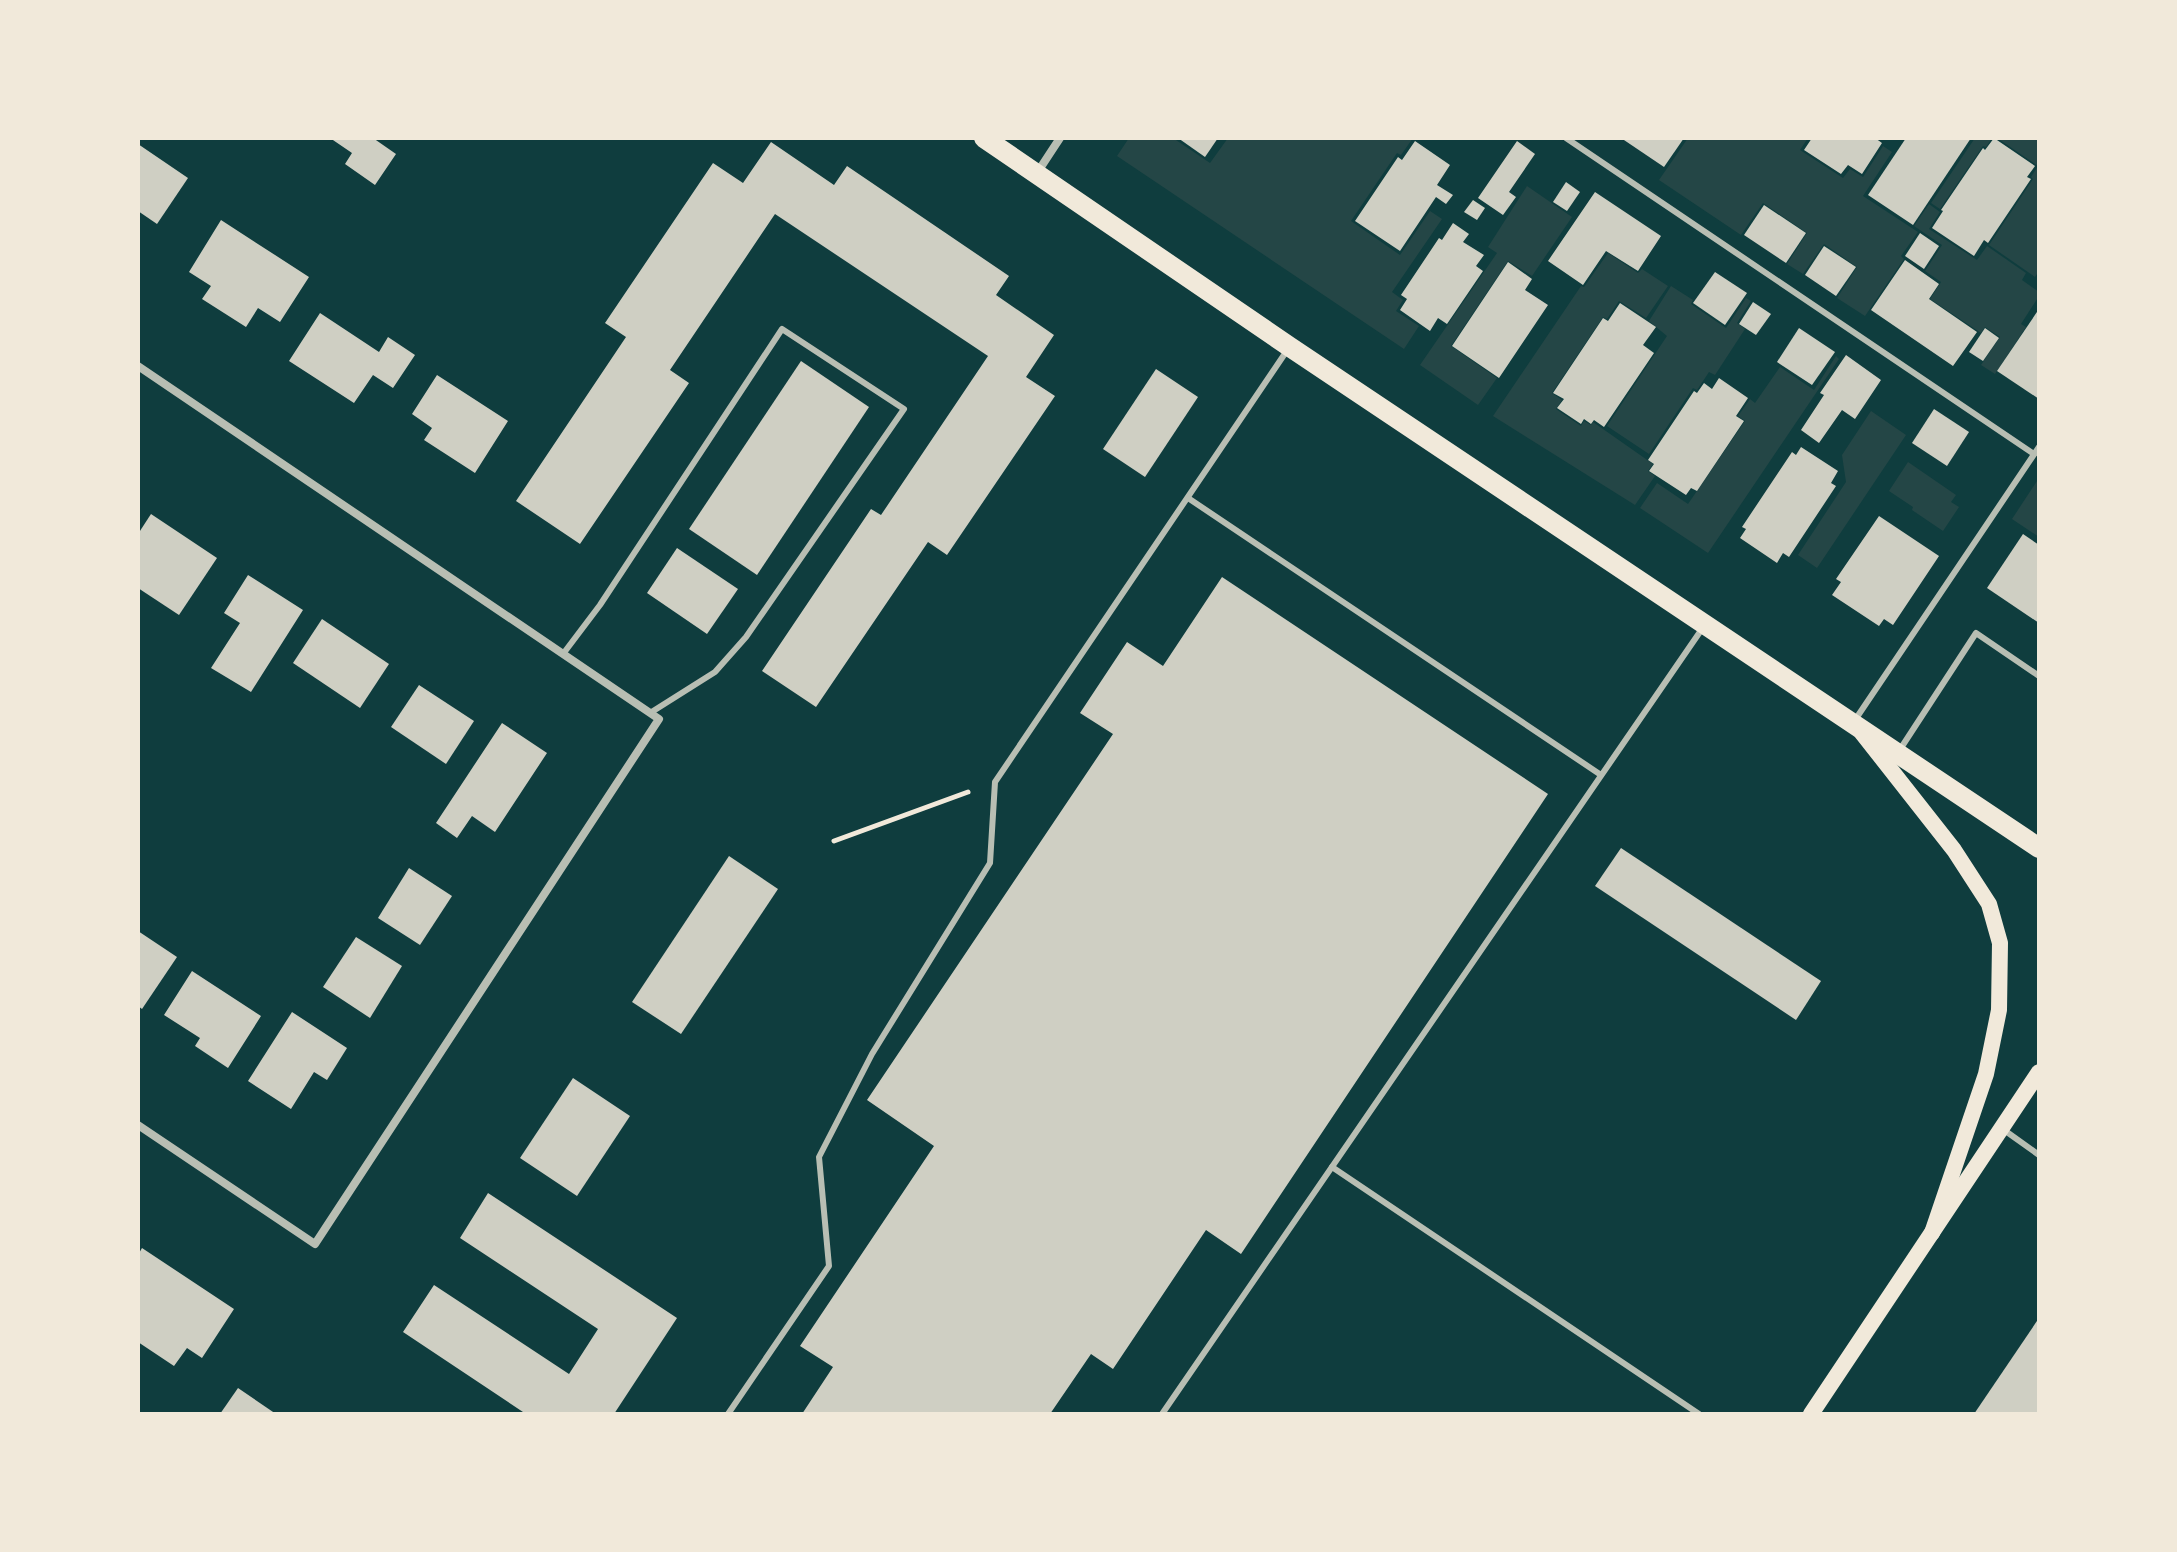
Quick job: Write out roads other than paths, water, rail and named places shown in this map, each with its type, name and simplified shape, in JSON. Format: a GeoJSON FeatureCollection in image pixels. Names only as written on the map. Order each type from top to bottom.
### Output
{"type":"FeatureCollection","features":[{"type":"Feature","properties":{"kind":"main road"},"geometry":{"type":"LineString","coordinates":[[984,138],[1290,347],[2039,848]]}},
{"type":"Feature","properties":{"kind":"main road"},"geometry":{"type":"LineString","coordinates":[[1853,723],[1954,850],[1989,904],[2000,943],[1999,1010],[1986,1074],[1932,1233]]}},
{"type":"Feature","properties":{"kind":"main road"},"geometry":{"type":"LineString","coordinates":[[1811,1414],[2039,1072]]}},
{"type":"Feature","properties":{"kind":"street"},"geometry":{"type":"LineString","coordinates":[[1037,173],[1060,138]]}},
{"type":"Feature","properties":{"kind":"street"},"geometry":{"type":"LineString","coordinates":[[138,366],[659,719],[315,1244],[138,1125]]}},
{"type":"Feature","properties":{"kind":"lane"},"geometry":{"type":"LineString","coordinates":[[1566,138],[2034,454]]}},
{"type":"Feature","properties":{"kind":"lane"},"geometry":{"type":"LineString","coordinates":[[563,654],[600,605],[782,329],[904,409],[746,637],[715,672],[650,713]]}},
{"type":"Feature","properties":{"kind":"lane"},"geometry":{"type":"LineString","coordinates":[[728,1414],[829,1266],[819,1157],[872,1054],[990,863],[995,782],[1290,347]]}},
{"type":"Feature","properties":{"kind":"lane"},"geometry":{"type":"LineString","coordinates":[[1853,723],[2039,447]]}},
{"type":"Feature","properties":{"kind":"lane"},"geometry":{"type":"LineString","coordinates":[[1188,498],[1601,775]]}},
{"type":"Feature","properties":{"kind":"lane"},"geometry":{"type":"LineString","coordinates":[[1162,1414],[1705,624]]}},
{"type":"Feature","properties":{"kind":"lane"},"geometry":{"type":"LineString","coordinates":[[1898,753],[1976,633],[2039,676]]}},
{"type":"Feature","properties":{"kind":"lane"},"geometry":{"type":"LineString","coordinates":[[2001,1128],[2039,1155]]}},
{"type":"Feature","properties":{"kind":"lane"},"geometry":{"type":"LineString","coordinates":[[1332,1167],[1699,1414]]}}]}
